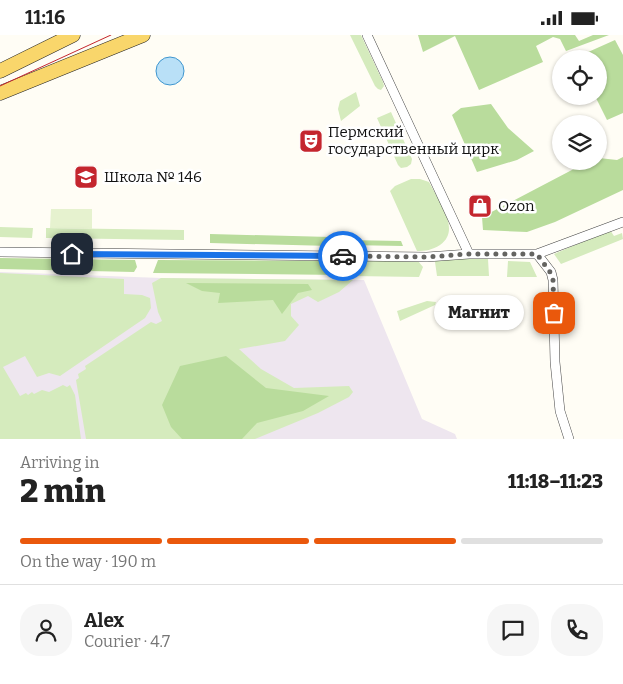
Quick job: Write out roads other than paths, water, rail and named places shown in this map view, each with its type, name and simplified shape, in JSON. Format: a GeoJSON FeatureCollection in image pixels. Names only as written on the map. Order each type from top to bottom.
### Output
{"type":"FeatureCollection","features":[{"type":"Feature","properties":{"kind":"main road"},"geometry":{"type":"LineString","coordinates":[[0,71],[73,35]]}},
{"type":"Feature","properties":{"kind":"main road"},"geometry":{"type":"LineString","coordinates":[[0,93],[144,35]]}},
{"type":"Feature","properties":{"kind":"street"},"geometry":{"type":"LineString","coordinates":[[367,35],[468,254]]}},
{"type":"Feature","properties":{"kind":"street"},"geometry":{"type":"LineString","coordinates":[[0,252],[427,257],[468,254],[537,254],[623,222]]}},
{"type":"Feature","properties":{"kind":"street"},"geometry":{"type":"LineString","coordinates":[[537,254],[550,272],[553,280],[555,362],[560,411],[569,439]]}},
{"type":"Feature","properties":{"kind":"water"},"geometry":{"type":"Polygon","coordinates":[[[170,57],[180,61],[184,71],[180,81],[170,85],[160,81],[156,71],[160,61],[170,57]]]}},
{"type":"Feature","properties":{"kind":"tram line"},"geometry":{"type":"LineString","coordinates":[[0,86],[111,35]]}},
{"type":"Feature","properties":{"kind":"place","name":"Пермский государственный цирк"},"geometry":{"type":"Point","coordinates":[311,141]}},
{"type":"Feature","properties":{"kind":"place","name":"Школа № 146"},"geometry":{"type":"Point","coordinates":[86,177]}},
{"type":"Feature","properties":{"kind":"place","name":"Ozon"},"geometry":{"type":"Point","coordinates":[480,206]}},
{"type":"Feature","properties":{"kind":"place","name":"Магнит"},"geometry":{"type":"Point","coordinates":[554,313]}}]}
